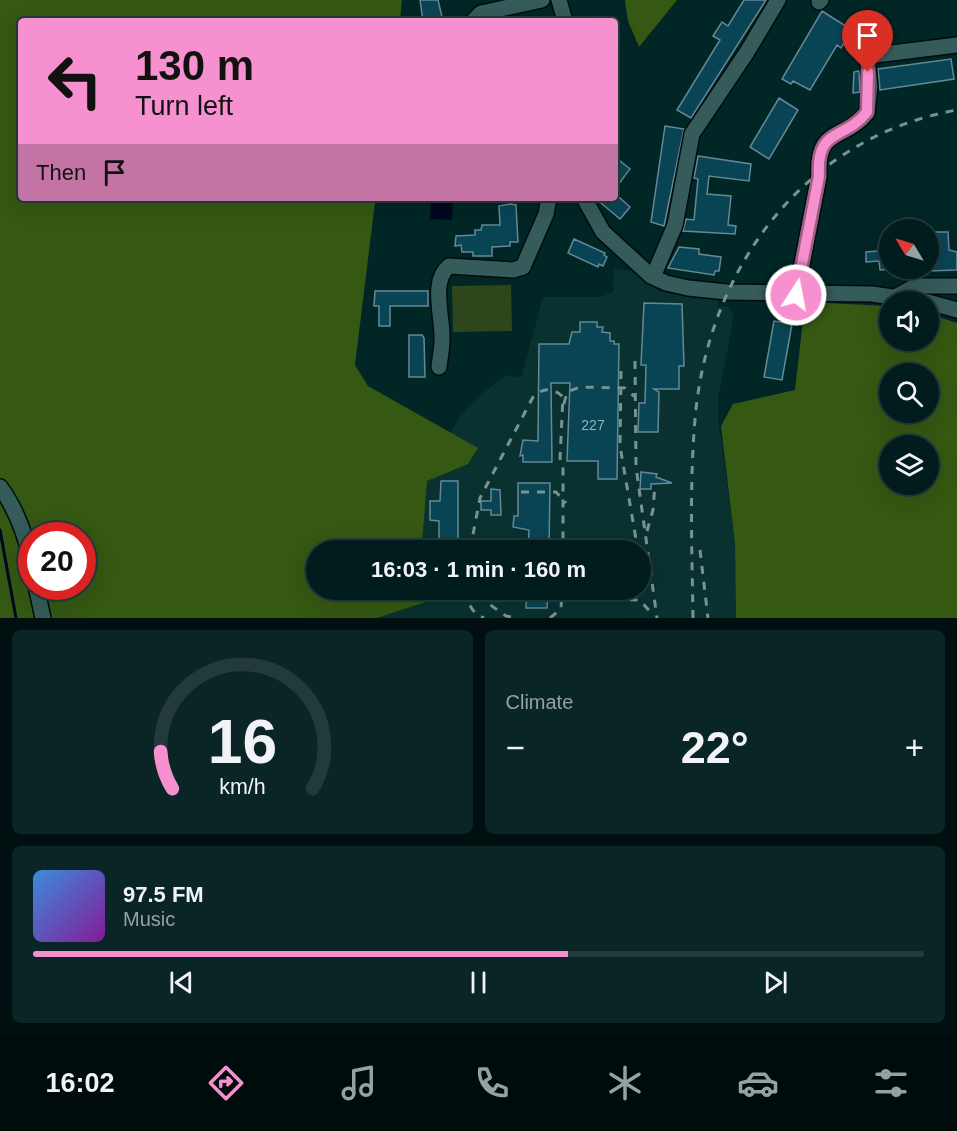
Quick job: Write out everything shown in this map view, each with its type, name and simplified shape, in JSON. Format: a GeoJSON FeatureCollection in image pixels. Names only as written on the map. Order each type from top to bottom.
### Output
{"type":"FeatureCollection","features":[{"type":"Feature","properties":{"kind":"street"},"geometry":{"type":"LineString","coordinates":[[476,18],[481,14],[542,0]]}},
{"type":"Feature","properties":{"kind":"street"},"geometry":{"type":"LineString","coordinates":[[559,0],[564,18]]}},
{"type":"Feature","properties":{"kind":"street"},"geometry":{"type":"LineString","coordinates":[[653,277],[675,225],[692,134],[747,52],[778,0]]}},
{"type":"Feature","properties":{"kind":"street"},"geometry":{"type":"LineString","coordinates":[[796,295],[819,176],[817,160],[824,143],[867,112],[870,87],[867,56],[957,45]]}},
{"type":"Feature","properties":{"kind":"street"},"geometry":{"type":"LineString","coordinates":[[440,367],[442,338],[439,285],[444,270],[449,266],[513,270],[523,267],[546,214],[548,201]]}},
{"type":"Feature","properties":{"kind":"street"},"geometry":{"type":"LineString","coordinates":[[586,201],[603,232],[653,277],[688,288],[796,295],[879,296]]}},
{"type":"Feature","properties":{"kind":"street"},"geometry":{"type":"LineString","coordinates":[[906,291],[915,286],[957,285]]}},
{"type":"Feature","properties":{"kind":"street"},"geometry":{"type":"LineString","coordinates":[[939,305],[957,310]]}},
{"type":"Feature","properties":{"kind":"street"},"geometry":{"type":"LineString","coordinates":[[0,487],[10,501],[19,522]]}},
{"type":"Feature","properties":{"kind":"street"},"geometry":{"type":"LineString","coordinates":[[39,600],[43,618]]}},
{"type":"Feature","properties":{"kind":"shaded area"},"geometry":{"type":"Polygon","coordinates":[[[431,201],[453,201],[452,220],[430,219],[431,201]]]}},
{"type":"Feature","properties":{"kind":"shaded area"},"geometry":{"type":"Polygon","coordinates":[[[614,269],[633,271],[661,289],[719,300],[718,306],[729,307],[734,316],[718,398],[718,418],[735,544],[736,618],[377,618],[431,600],[651,600],[651,540],[420,540],[424,469],[467,408],[506,375],[521,378],[543,297],[600,297],[613,292],[614,269]]]}},
{"type":"Feature","properties":{"kind":"green space"},"geometry":{"type":"Polygon","coordinates":[[[0,0],[402,0],[400,18],[18,18],[18,201],[375,202],[355,365],[368,386],[478,448],[468,464],[427,481],[422,540],[306,540],[306,600],[432,600],[377,618],[0,618],[0,0]]]}},
{"type":"Feature","properties":{"kind":"green space"},"geometry":{"type":"Polygon","coordinates":[[[625,0],[677,0],[639,47],[628,21],[625,0]]]}},
{"type":"Feature","properties":{"kind":"green space"},"geometry":{"type":"Polygon","coordinates":[[[511,285],[512,331],[453,332],[452,286],[511,285]]]}},
{"type":"Feature","properties":{"kind":"green space"},"geometry":{"type":"Polygon","coordinates":[[[805,302],[879,306],[879,351],[939,351],[939,317],[957,323],[957,618],[736,618],[735,544],[721,426],[733,404],[795,390],[805,302]]]}},
{"type":"Feature","properties":{"kind":"building"},"geometry":{"type":"Polygon","coordinates":[[[420,0],[438,0],[442,18],[423,18],[420,0]]]}},
{"type":"Feature","properties":{"kind":"building"},"geometry":{"type":"Polygon","coordinates":[[[744,0],[766,0],[691,118],[677,110],[720,40],[713,36],[722,22],[728,26],[744,0]]]}},
{"type":"Feature","properties":{"kind":"building"},"geometry":{"type":"Polygon","coordinates":[[[822,11],[852,30],[841,48],[837,45],[810,90],[793,81],[791,84],[782,79],[822,11]]]}},
{"type":"Feature","properties":{"kind":"building"},"geometry":{"type":"Polygon","coordinates":[[[951,59],[954,79],[880,90],[878,69],[951,59]]]}},
{"type":"Feature","properties":{"kind":"building"},"geometry":{"type":"Polygon","coordinates":[[[859,71],[860,92],[853,93],[854,72],[859,71]]]}},
{"type":"Feature","properties":{"kind":"building"},"geometry":{"type":"Polygon","coordinates":[[[779,98],[798,110],[769,159],[750,147],[779,98]]]}},
{"type":"Feature","properties":{"kind":"building"},"geometry":{"type":"Polygon","coordinates":[[[665,126],[684,129],[664,226],[651,222],[665,126]]]}},
{"type":"Feature","properties":{"kind":"building"},"geometry":{"type":"Polygon","coordinates":[[[698,156],[751,164],[749,181],[709,176],[707,194],[731,196],[728,225],[736,226],[735,234],[683,231],[686,219],[694,220],[698,179],[694,178],[698,156]]]}},
{"type":"Feature","properties":{"kind":"building"},"geometry":{"type":"Polygon","coordinates":[[[618,159],[630,169],[618,185],[618,159]]]}},
{"type":"Feature","properties":{"kind":"building"},"geometry":{"type":"Polygon","coordinates":[[[620,198],[630,207],[620,219],[599,201],[618,201],[620,198]]]}},
{"type":"Feature","properties":{"kind":"building"},"geometry":{"type":"Polygon","coordinates":[[[516,205],[518,242],[510,242],[510,246],[492,247],[492,256],[473,256],[473,252],[462,252],[461,245],[455,246],[456,236],[475,235],[475,230],[481,230],[482,225],[500,225],[499,206],[516,205]]]}},
{"type":"Feature","properties":{"kind":"building"},"geometry":{"type":"Polygon","coordinates":[[[939,232],[948,232],[949,250],[957,252],[957,270],[939,271],[939,232]]]}},
{"type":"Feature","properties":{"kind":"building"},"geometry":{"type":"Polygon","coordinates":[[[574,239],[605,253],[607,257],[603,266],[599,264],[598,267],[568,253],[574,239]]]}},
{"type":"Feature","properties":{"kind":"building"},"geometry":{"type":"Polygon","coordinates":[[[679,247],[699,249],[699,254],[721,257],[719,271],[715,271],[714,275],[668,268],[679,247]]]}},
{"type":"Feature","properties":{"kind":"building"},"geometry":{"type":"Polygon","coordinates":[[[879,251],[879,261],[866,262],[866,252],[879,251]]]}},
{"type":"Feature","properties":{"kind":"building"},"geometry":{"type":"Polygon","coordinates":[[[375,291],[428,291],[428,306],[390,306],[390,326],[379,326],[379,306],[374,306],[375,291]]]}},
{"type":"Feature","properties":{"kind":"building"},"geometry":{"type":"Polygon","coordinates":[[[644,303],[682,304],[684,366],[679,366],[679,389],[654,389],[659,392],[658,432],[638,432],[639,403],[645,403],[646,365],[641,365],[644,303]]]}},
{"type":"Feature","properties":{"kind":"building"},"geometry":{"type":"Polygon","coordinates":[[[774,321],[792,324],[782,380],[764,377],[774,321]]]}},
{"type":"Feature","properties":{"kind":"building"},"geometry":{"type":"Polygon","coordinates":[[[580,322],[597,322],[597,327],[603,327],[602,332],[610,333],[610,341],[619,344],[617,479],[598,479],[598,461],[567,461],[570,383],[551,383],[552,462],[523,462],[523,455],[520,456],[523,440],[538,441],[539,344],[569,344],[572,332],[580,332],[580,322]]]}},
{"type":"Feature","properties":{"kind":"building"},"geometry":{"type":"Polygon","coordinates":[[[409,335],[422,335],[424,338],[425,377],[409,377],[409,335]]]}},
{"type":"Feature","properties":{"kind":"building"},"geometry":{"type":"Polygon","coordinates":[[[641,472],[657,474],[656,477],[672,483],[651,484],[651,489],[640,489],[641,472]]]}},
{"type":"Feature","properties":{"kind":"building"},"geometry":{"type":"Polygon","coordinates":[[[441,481],[458,481],[458,540],[439,540],[439,521],[430,520],[430,501],[440,501],[441,481]]]}},
{"type":"Feature","properties":{"kind":"building"},"geometry":{"type":"Polygon","coordinates":[[[518,483],[550,483],[549,540],[528,540],[529,530],[513,527],[514,516],[518,516],[518,483]]]}},
{"type":"Feature","properties":{"kind":"building"},"geometry":{"type":"Polygon","coordinates":[[[491,489],[500,490],[501,515],[491,515],[491,510],[481,510],[481,501],[491,501],[491,489]]]}},
{"type":"Feature","properties":{"kind":"building"},"geometry":{"type":"Polygon","coordinates":[[[526,600],[547,600],[547,608],[526,608],[526,600]]]}},
{"type":"Feature","properties":{"kind":"waterway"},"geometry":{"type":"LineString","coordinates":[[0,530],[16,618]]}},
{"type":"Feature","properties":{"kind":"railway"},"geometry":{"type":"LineString","coordinates":[[693,618],[692,487],[696,409],[706,355],[723,304],[746,257],[777,214],[813,178],[856,147],[904,124],[957,110]]}},
{"type":"Feature","properties":{"kind":"railway"},"geometry":{"type":"LineString","coordinates":[[635,361],[636,467],[657,618]]}},
{"type":"Feature","properties":{"kind":"railway"},"geometry":{"type":"LineString","coordinates":[[621,371],[620,446],[636,540]]}},
{"type":"Feature","properties":{"kind":"railway"},"geometry":{"type":"LineString","coordinates":[[564,404],[567,392],[580,387],[625,388],[635,397]]}},
{"type":"Feature","properties":{"kind":"railway"},"geometry":{"type":"LineString","coordinates":[[472,540],[480,498],[533,397],[548,390],[563,397],[560,458],[563,469],[563,540]]}},
{"type":"Feature","properties":{"kind":"railway"},"geometry":{"type":"LineString","coordinates":[[647,531],[653,510],[655,484]]}},
{"type":"Feature","properties":{"kind":"railway"},"geometry":{"type":"LineString","coordinates":[[521,492],[556,492],[566,503]]}},
{"type":"Feature","properties":{"kind":"railway"},"geometry":{"type":"LineString","coordinates":[[700,550],[708,618]]}},
{"type":"Feature","properties":{"kind":"railway"},"geometry":{"type":"LineString","coordinates":[[468,600],[476,613],[484,618]]}},
{"type":"Feature","properties":{"kind":"railway"},"geometry":{"type":"LineString","coordinates":[[488,600],[489,604],[506,616],[516,618]]}},
{"type":"Feature","properties":{"kind":"railway"},"geometry":{"type":"LineString","coordinates":[[550,618],[561,609],[561,600]]}},
{"type":"Feature","properties":{"kind":"railway"},"geometry":{"type":"LineString","coordinates":[[640,600],[652,614]]}},
{"type":"Feature","properties":{"kind":"route"},"geometry":{"type":"LineString","coordinates":[[796,295],[819,176],[817,160],[824,143],[864,117],[867,112],[870,87],[868,72]]}}]}
